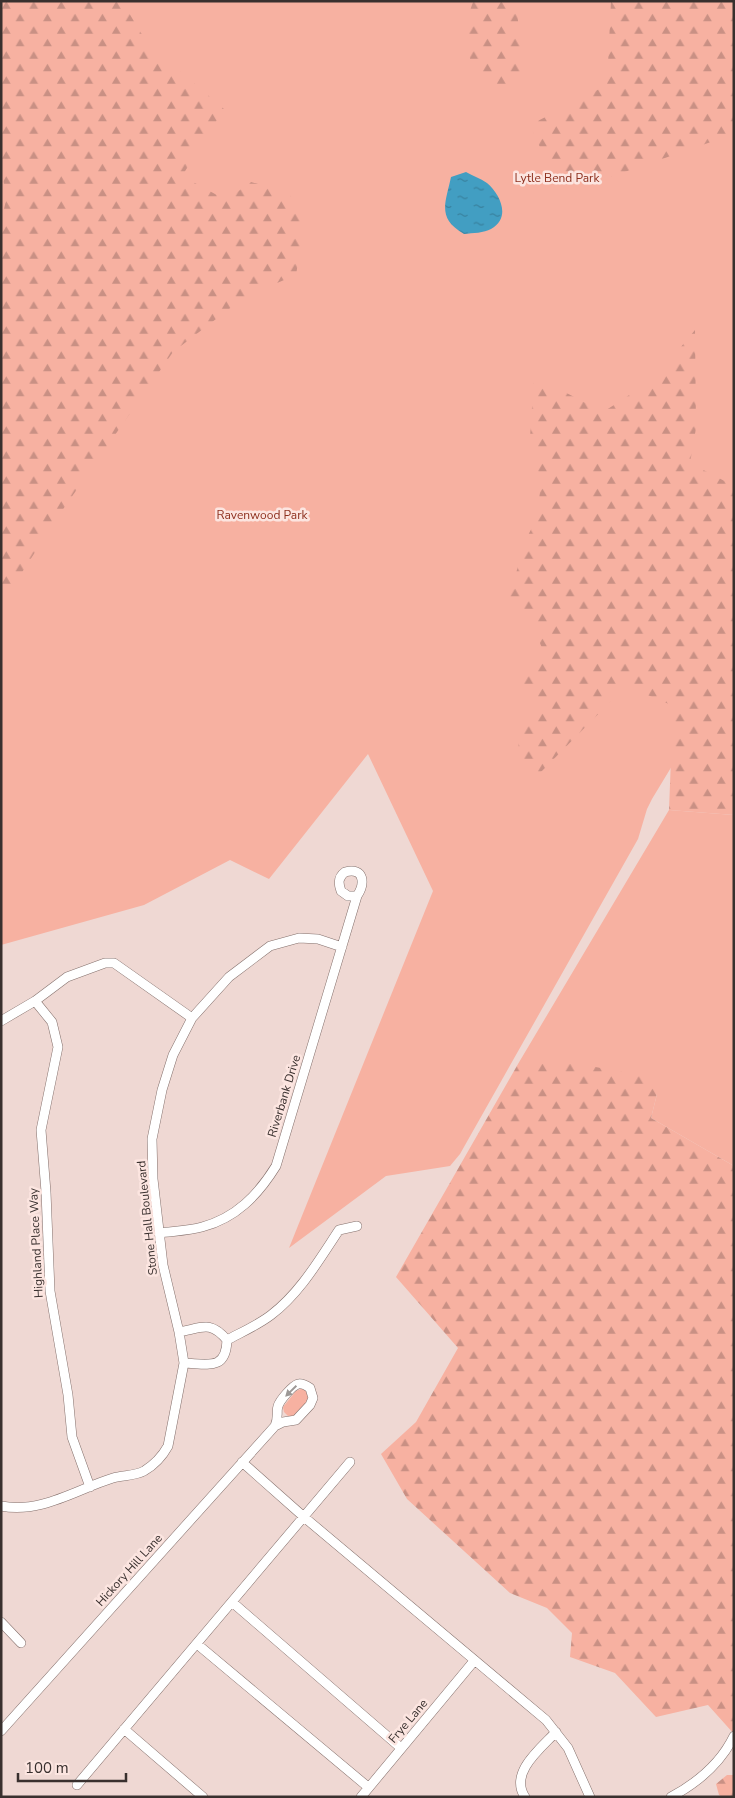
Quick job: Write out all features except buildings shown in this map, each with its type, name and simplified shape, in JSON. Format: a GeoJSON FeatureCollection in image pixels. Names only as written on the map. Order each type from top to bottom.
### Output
{"type":"FeatureCollection","features":[{"type":"Feature","properties":{"kind":"street","name":"Riverbank Drive"},"geometry":{"type":"LineString","coordinates":[[159,1233],[200,1227],[223,1220],[251,1200],[276,1166],[357,896]]}},
{"type":"Feature","properties":{"kind":"street","name":"Stone Hall Boulevard"},"geometry":{"type":"LineString","coordinates":[[1,1506],[33,1506],[71,1496],[114,1478],[142,1473],[153,1465],[168,1446],[184,1363],[179,1332],[163,1265],[152,1179],[152,1139],[162,1090],[173,1056],[192,1018],[229,977],[270,946],[299,938],[318,940],[342,947]]}},
{"type":"Feature","properties":{"kind":"street"},"geometry":{"type":"LineString","coordinates":[[1,1022],[35,1001],[67,977],[105,963],[114,963],[192,1018]]}},
{"type":"Feature","properties":{"kind":"street","name":"Highland Place Way"},"geometry":{"type":"LineString","coordinates":[[35,1001],[52,1022],[58,1047],[40,1130],[46,1192],[50,1291],[68,1395],[72,1437],[90,1487]]}},
{"type":"Feature","properties":{"kind":"street"},"geometry":{"type":"LineString","coordinates":[[227,1340],[272,1314],[297,1290],[339,1230],[357,1226]]}},
{"type":"Feature","properties":{"kind":"street"},"geometry":{"type":"LineString","coordinates":[[179,1332],[209,1326],[219,1330],[227,1340],[227,1352],[220,1361],[212,1364],[184,1363]]}},
{"type":"Feature","properties":{"kind":"street","name":"Hickory Hill Lane"},"geometry":{"type":"LineString","coordinates":[[1,1731],[275,1426],[278,1419],[279,1404],[294,1387],[298,1384],[310,1388],[313,1398],[310,1405],[296,1420],[283,1422],[275,1426]]}},
{"type":"Feature","properties":{"kind":"street"},"geometry":{"type":"LineString","coordinates":[[242,1462],[304,1517],[546,1720],[568,1748],[590,1797]]}},
{"type":"Feature","properties":{"kind":"street"},"geometry":{"type":"LineString","coordinates":[[76,1785],[350,1462]]}},
{"type":"Feature","properties":{"kind":"street"},"geometry":{"type":"LineString","coordinates":[[232,1602],[401,1748]]}},
{"type":"Feature","properties":{"kind":"street"},"geometry":{"type":"LineString","coordinates":[[1,1622],[21,1643]]}},
{"type":"Feature","properties":{"kind":"street"},"geometry":{"type":"LineString","coordinates":[[197,1644],[368,1787]]}},
{"type":"Feature","properties":{"kind":"street","name":"Frye Lane"},"geometry":{"type":"LineString","coordinates":[[361,1797],[474,1661]]}},
{"type":"Feature","properties":{"kind":"street"},"geometry":{"type":"LineString","coordinates":[[124,1729],[203,1797]]}},
{"type":"Feature","properties":{"kind":"street"},"geometry":{"type":"LineString","coordinates":[[525,1797],[519,1789],[525,1767],[556,1732]]}},
{"type":"Feature","properties":{"kind":"street"},"geometry":{"type":"LineString","coordinates":[[671,1797],[692,1786],[711,1768],[728,1748],[734,1736]]}},
{"type":"Feature","properties":{"kind":"green space","name":"Ravenwood Park"},"geometry":{"type":"Polygon","coordinates":[[[1,1],[734,1],[734,652],[675,761],[652,799],[638,839],[460,1154],[450,1166],[386,1176],[289,1248],[433,891],[368,754],[269,879],[230,860],[144,905],[1,945],[1,1]]]}},
{"type":"Feature","properties":{"kind":"green space"},"geometry":{"type":"Polygon","coordinates":[[[1,1],[122,1],[147,43],[224,109],[182,176],[226,200],[251,182],[287,192],[306,214],[296,275],[246,296],[173,352],[59,515],[1,605],[1,223],[6,200],[1,162],[1,1]]]}},
{"type":"Feature","properties":{"kind":"green space"},"geometry":{"type":"Polygon","coordinates":[[[473,1],[516,1],[523,70],[502,93],[472,71],[465,28],[473,1]]]}},
{"type":"Feature","properties":{"kind":"green space","name":"Lytle Bend Park"},"geometry":{"type":"Polygon","coordinates":[[[611,1],[734,1],[734,134],[613,176],[556,183],[530,125],[607,85],[611,1]]]}},
{"type":"Feature","properties":{"kind":"green space"},"geometry":{"type":"Polygon","coordinates":[[[695,330],[696,428],[690,463],[734,486],[734,815],[669,810],[671,758],[676,707],[626,686],[536,777],[518,764],[519,727],[545,708],[520,685],[542,648],[533,627],[508,604],[524,543],[537,518],[541,482],[530,438],[534,376],[603,412],[661,371],[695,330]]]}},
{"type":"Feature","properties":{"kind":"green space"},"geometry":{"type":"Polygon","coordinates":[[[669,810],[734,815],[734,1166],[651,1118],[657,1094],[518,1064],[669,810]]]}},
{"type":"Feature","properties":{"kind":"green space"},"geometry":{"type":"Polygon","coordinates":[[[518,1064],[579,1064],[650,1077],[657,1094],[651,1118],[734,1166],[734,1734],[708,1705],[656,1717],[615,1673],[570,1657],[572,1633],[547,1608],[510,1593],[407,1499],[381,1454],[416,1422],[458,1348],[396,1277],[518,1064]]]}},
{"type":"Feature","properties":{"kind":"green space"},"geometry":{"type":"Polygon","coordinates":[[[306,1390],[309,1395],[308,1401],[294,1416],[288,1416],[284,1412],[283,1407],[296,1391],[306,1390]]]}},
{"type":"Feature","properties":{"kind":"green space"},"geometry":{"type":"Polygon","coordinates":[[[727,1775],[734,1775],[734,1797],[722,1797],[719,1795],[716,1784],[727,1775]]]}},
{"type":"Feature","properties":{"kind":"water"},"geometry":{"type":"Polygon","coordinates":[[[466,172],[487,183],[500,200],[502,206],[501,219],[491,229],[478,233],[464,234],[449,222],[446,216],[445,209],[451,177],[466,172]]]}}]}
